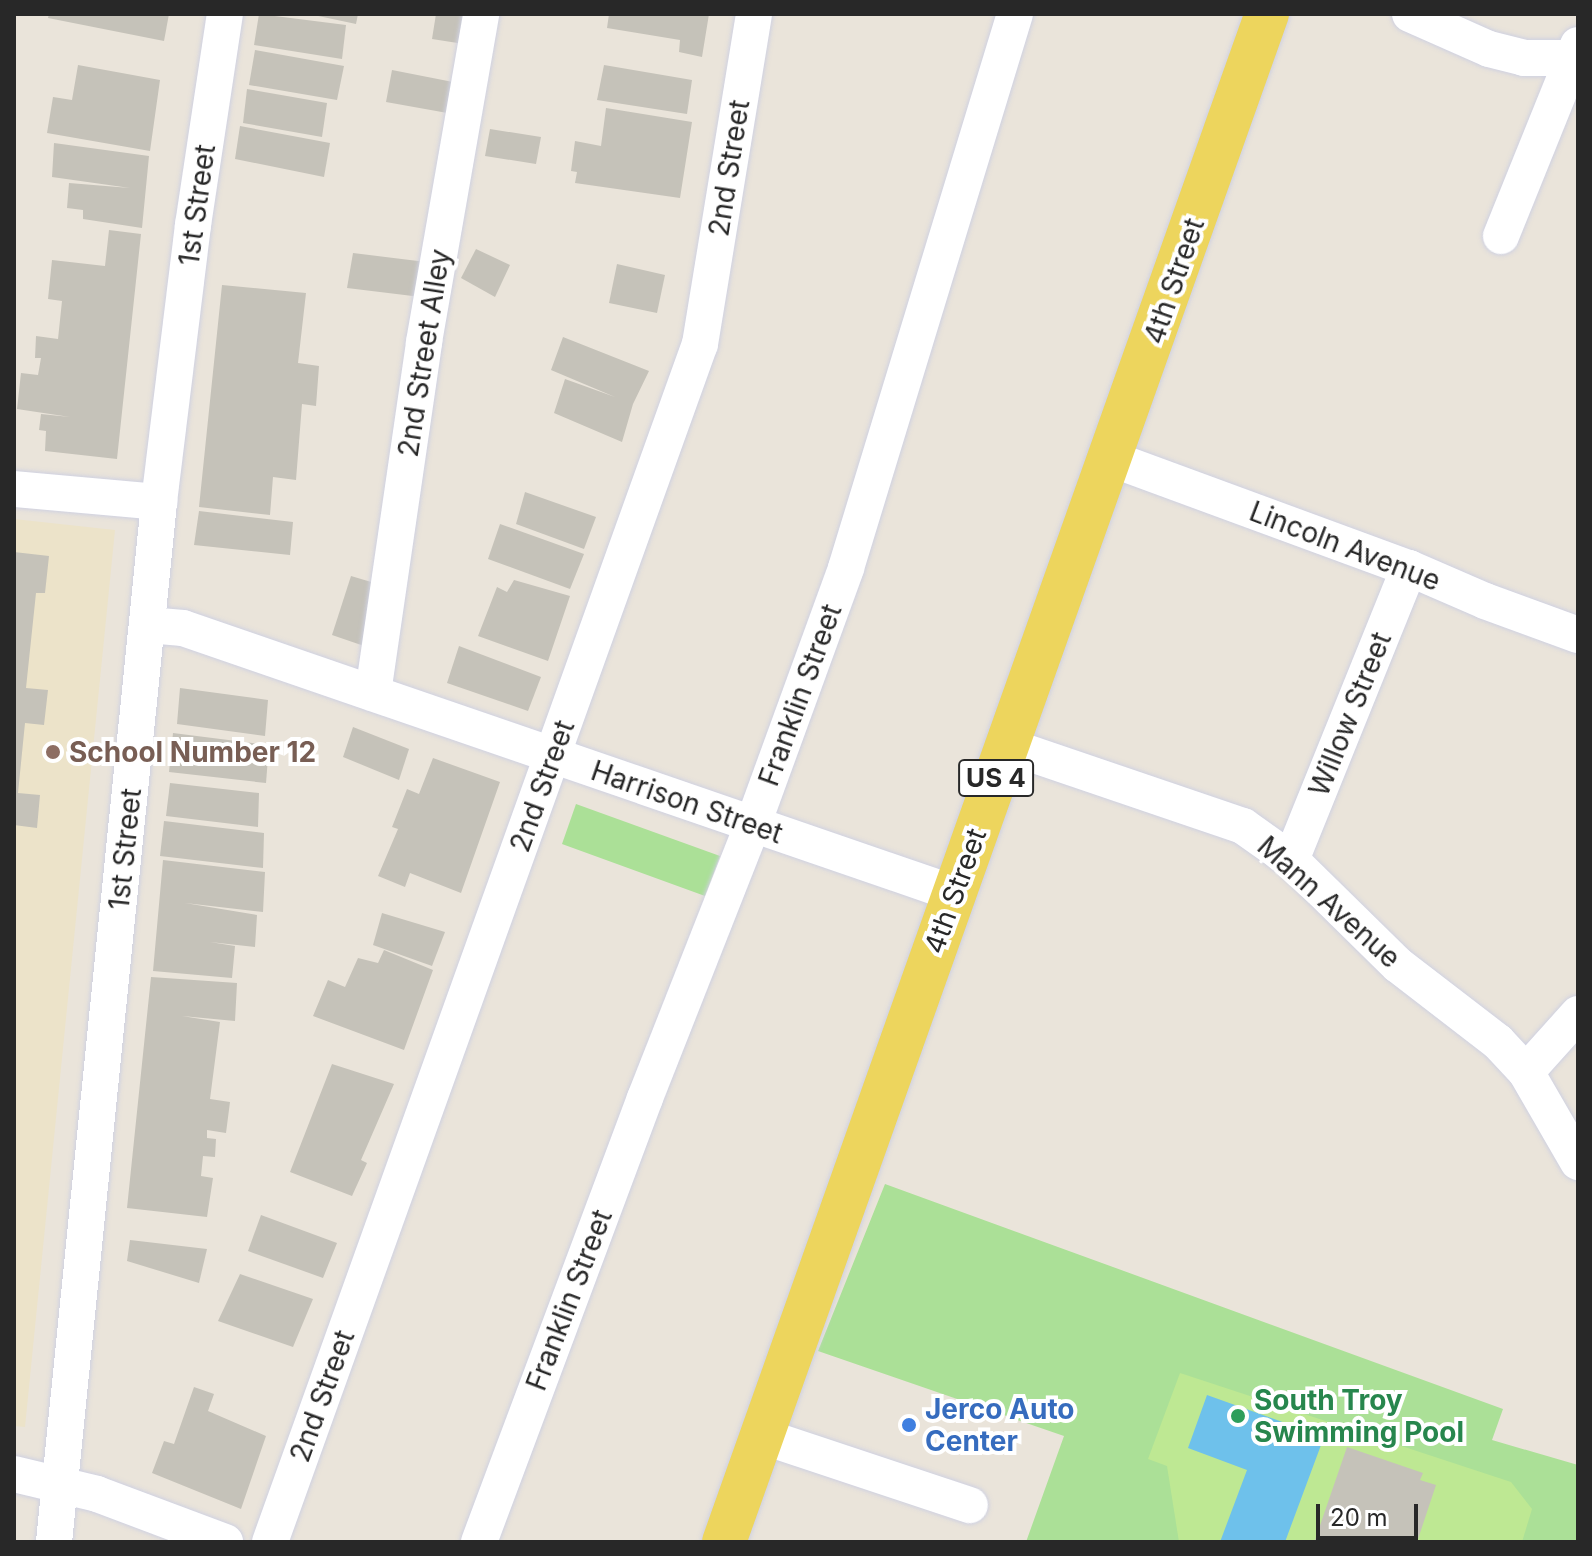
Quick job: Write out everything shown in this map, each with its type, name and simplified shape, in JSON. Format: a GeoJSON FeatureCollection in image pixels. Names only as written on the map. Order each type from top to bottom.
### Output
{"type":"FeatureCollection","features":[{"type":"Feature","properties":{"kind":"main road","name":"4th Street"},"geometry":{"type":"LineString","coordinates":[[724,1542],[953,893],[1112,459],[1267,14]]}},
{"type":"Feature","properties":{"kind":"street","name":"1st Street"},"geometry":{"type":"LineString","coordinates":[[54,1542],[159,502],[193,225],[225,14]]}},
{"type":"Feature","properties":{"kind":"street","name":"2nd Street Alley"},"geometry":{"type":"LineString","coordinates":[[373,693],[424,342],[481,14]]}},
{"type":"Feature","properties":{"kind":"street","name":"2nd Street"},"geometry":{"type":"LineString","coordinates":[[270,1542],[700,344],[754,14]]}},
{"type":"Feature","properties":{"kind":"street","name":"Franklin Street"},"geometry":{"type":"LineString","coordinates":[[479,1542],[645,1098],[753,824],[846,568],[1015,14]]}},
{"type":"Feature","properties":{"kind":"street"},"geometry":{"type":"LineString","coordinates":[[1410,14],[1489,49],[1524,58],[1575,52],[1501,236]]}},
{"type":"Feature","properties":{"kind":"street","name":"Lincoln Avenue"},"geometry":{"type":"LineString","coordinates":[[1112,459],[1409,568],[1485,601],[1578,635]]}},
{"type":"Feature","properties":{"kind":"street"},"geometry":{"type":"LineString","coordinates":[[14,489],[159,502]]}},
{"type":"Feature","properties":{"kind":"street","name":"Willow Street"},"geometry":{"type":"LineString","coordinates":[[1291,860],[1409,568]]}},
{"type":"Feature","properties":{"kind":"street","name":"Harrison Street"},"geometry":{"type":"LineString","coordinates":[[148,625],[183,628],[953,893]]}},
{"type":"Feature","properties":{"kind":"street","name":"Mann Avenue"},"geometry":{"type":"LineString","coordinates":[[1008,746],[1243,826],[1291,860],[1398,965],[1498,1042],[1526,1072],[1578,1162]]}},
{"type":"Feature","properties":{"kind":"street"},"geometry":{"type":"LineString","coordinates":[[1526,1072],[1578,1014]]}},
{"type":"Feature","properties":{"kind":"street"},"geometry":{"type":"LineString","coordinates":[[762,1436],[970,1505]]}},
{"type":"Feature","properties":{"kind":"street"},"geometry":{"type":"LineString","coordinates":[[14,1474],[60,1484],[225,1542]]}},
{"type":"Feature","properties":{"kind":"shaded area","name":"School Number 12"},"geometry":{"type":"Polygon","coordinates":[[[14,519],[115,530],[25,1427],[14,1426],[14,519]]]}},
{"type":"Feature","properties":{"kind":"green space"},"geometry":{"type":"Polygon","coordinates":[[[576,804],[720,856],[705,896],[562,844],[576,804]]]}},
{"type":"Feature","properties":{"kind":"green space","name":"South Troy Swimming Pool"},"geometry":{"type":"Polygon","coordinates":[[[885,1184],[1503,1409],[1492,1440],[1578,1465],[1578,1542],[1026,1542],[1064,1436],[818,1351],[885,1184]]]}},
{"type":"Feature","properties":{"kind":"green space","name":"South Troy Swimming Pool"},"geometry":{"type":"Polygon","coordinates":[[[1180,1373],[1511,1482],[1532,1509],[1522,1542],[1179,1542],[1167,1466],[1148,1459],[1180,1373]]]}},
{"type":"Feature","properties":{"kind":"water","name":"South Troy Swimming Pool"},"geometry":{"type":"Polygon","coordinates":[[[1207,1395],[1324,1437],[1285,1542],[1220,1542],[1247,1470],[1188,1448],[1207,1395]]]}},
{"type":"Feature","properties":{"kind":"building"},"geometry":{"type":"Polygon","coordinates":[[[49,14],[169,14],[164,41],[48,18],[49,14]]]}},
{"type":"Feature","properties":{"kind":"building"},"geometry":{"type":"Polygon","coordinates":[[[259,14],[346,25],[342,59],[254,45],[259,14]]]}},
{"type":"Feature","properties":{"kind":"building"},"geometry":{"type":"Polygon","coordinates":[[[309,14],[358,14],[356,24],[309,14]]]}},
{"type":"Feature","properties":{"kind":"building"},"geometry":{"type":"Polygon","coordinates":[[[436,14],[469,14],[464,44],[432,39],[436,14]]]}},
{"type":"Feature","properties":{"kind":"building"},"geometry":{"type":"Polygon","coordinates":[[[609,14],[709,14],[702,57],[679,52],[680,40],[607,28],[609,14]]]}},
{"type":"Feature","properties":{"kind":"building"},"geometry":{"type":"Polygon","coordinates":[[[255,50],[344,66],[337,100],[249,85],[255,50]]]}},
{"type":"Feature","properties":{"kind":"building"},"geometry":{"type":"Polygon","coordinates":[[[78,65],[160,80],[150,151],[47,133],[53,97],[72,100],[78,65]]]}},
{"type":"Feature","properties":{"kind":"building"},"geometry":{"type":"Polygon","coordinates":[[[604,65],[692,80],[687,114],[597,100],[604,65]]]}},
{"type":"Feature","properties":{"kind":"building"},"geometry":{"type":"Polygon","coordinates":[[[392,70],[458,83],[453,114],[386,102],[392,70]]]}},
{"type":"Feature","properties":{"kind":"building"},"geometry":{"type":"Polygon","coordinates":[[[247,89],[327,103],[322,137],[243,123],[247,89]]]}},
{"type":"Feature","properties":{"kind":"building"},"geometry":{"type":"Polygon","coordinates":[[[606,108],[692,122],[680,198],[575,183],[577,172],[571,171],[575,141],[601,146],[606,108]]]}},
{"type":"Feature","properties":{"kind":"building"},"geometry":{"type":"Polygon","coordinates":[[[240,126],[330,143],[324,177],[235,159],[240,126]]]}},
{"type":"Feature","properties":{"kind":"building"},"geometry":{"type":"Polygon","coordinates":[[[490,129],[541,137],[536,164],[485,156],[490,129]]]}},
{"type":"Feature","properties":{"kind":"building"},"geometry":{"type":"Polygon","coordinates":[[[54,143],[149,156],[142,228],[83,219],[83,210],[67,208],[69,183],[130,188],[52,177],[54,143]]]}},
{"type":"Feature","properties":{"kind":"building"},"geometry":{"type":"Polygon","coordinates":[[[109,230],[141,234],[117,459],[45,451],[46,431],[39,430],[41,414],[70,417],[17,409],[21,373],[38,375],[41,358],[35,358],[36,336],[58,339],[62,301],[48,299],[52,260],[105,266],[109,230]]]}},
{"type":"Feature","properties":{"kind":"building"},"geometry":{"type":"Polygon","coordinates":[[[476,249],[510,265],[495,297],[461,278],[476,249]]]}},
{"type":"Feature","properties":{"kind":"building"},"geometry":{"type":"Polygon","coordinates":[[[353,253],[426,262],[421,297],[347,288],[353,253]]]}},
{"type":"Feature","properties":{"kind":"building"},"geometry":{"type":"Polygon","coordinates":[[[617,264],[665,275],[657,313],[609,303],[617,264]]]}},
{"type":"Feature","properties":{"kind":"building"},"geometry":{"type":"Polygon","coordinates":[[[222,285],[306,293],[298,363],[319,366],[316,406],[302,404],[296,480],[273,477],[270,515],[199,507],[222,285]]]}},
{"type":"Feature","properties":{"kind":"building"},"geometry":{"type":"Polygon","coordinates":[[[563,337],[649,371],[633,404],[622,442],[554,413],[565,379],[615,397],[551,370],[563,337]]]}},
{"type":"Feature","properties":{"kind":"building"},"geometry":{"type":"Polygon","coordinates":[[[525,492],[596,517],[584,549],[516,524],[525,492]]]}},
{"type":"Feature","properties":{"kind":"building"},"geometry":{"type":"Polygon","coordinates":[[[199,511],[293,522],[290,555],[194,545],[199,511]]]}},
{"type":"Feature","properties":{"kind":"building"},"geometry":{"type":"Polygon","coordinates":[[[500,524],[584,554],[570,589],[488,559],[500,524]]]}},
{"type":"Feature","properties":{"kind":"building","name":"School Number 12"},"geometry":{"type":"Polygon","coordinates":[[[14,552],[49,556],[45,593],[36,593],[26,688],[48,690],[44,725],[25,723],[18,793],[40,795],[37,828],[14,825],[14,552]]]}},
{"type":"Feature","properties":{"kind":"building"},"geometry":{"type":"Polygon","coordinates":[[[351,576],[388,587],[370,648],[332,635],[351,576]]]}},
{"type":"Feature","properties":{"kind":"building"},"geometry":{"type":"Polygon","coordinates":[[[514,580],[570,596],[548,661],[478,636],[497,587],[507,592],[514,580]]]}},
{"type":"Feature","properties":{"kind":"building"},"geometry":{"type":"Polygon","coordinates":[[[459,646],[541,677],[528,711],[447,683],[459,646]]]}},
{"type":"Feature","properties":{"kind":"building"},"geometry":{"type":"Polygon","coordinates":[[[180,688],[268,700],[265,736],[177,724],[180,688]]]}},
{"type":"Feature","properties":{"kind":"building"},"geometry":{"type":"Polygon","coordinates":[[[353,727],[409,749],[399,780],[343,757],[353,727]]]}},
{"type":"Feature","properties":{"kind":"building"},"geometry":{"type":"Polygon","coordinates":[[[173,733],[269,745],[266,783],[169,772],[173,733]]]}},
{"type":"Feature","properties":{"kind":"building"},"geometry":{"type":"Polygon","coordinates":[[[433,758],[500,782],[461,893],[410,873],[405,887],[378,876],[398,829],[392,827],[407,789],[419,794],[433,758]]]}},
{"type":"Feature","properties":{"kind":"building"},"geometry":{"type":"Polygon","coordinates":[[[170,783],[259,793],[258,827],[166,816],[170,783]]]}},
{"type":"Feature","properties":{"kind":"building"},"geometry":{"type":"Polygon","coordinates":[[[164,821],[264,833],[263,868],[160,856],[164,821]]]}},
{"type":"Feature","properties":{"kind":"building"},"geometry":{"type":"Polygon","coordinates":[[[163,860],[265,872],[263,912],[185,903],[257,915],[255,947],[210,942],[235,946],[232,978],[153,971],[163,860]]]}},
{"type":"Feature","properties":{"kind":"building"},"geometry":{"type":"Polygon","coordinates":[[[382,913],[445,932],[432,966],[373,945],[382,913]]]}},
{"type":"Feature","properties":{"kind":"building"},"geometry":{"type":"Polygon","coordinates":[[[384,950],[433,970],[404,1050],[313,1016],[328,980],[345,987],[358,958],[378,963],[384,950]]]}},
{"type":"Feature","properties":{"kind":"building"},"geometry":{"type":"Polygon","coordinates":[[[151,977],[237,983],[235,1021],[182,1016],[220,1022],[210,1099],[230,1102],[226,1133],[207,1130],[207,1138],[216,1139],[215,1157],[203,1156],[201,1176],[213,1178],[207,1217],[127,1208],[151,977]]]}},
{"type":"Feature","properties":{"kind":"building"},"geometry":{"type":"Polygon","coordinates":[[[332,1064],[394,1084],[361,1160],[367,1163],[352,1196],[290,1172],[332,1064]]]}},
{"type":"Feature","properties":{"kind":"building"},"geometry":{"type":"Polygon","coordinates":[[[261,1215],[337,1243],[323,1278],[248,1251],[261,1215]]]}},
{"type":"Feature","properties":{"kind":"building"},"geometry":{"type":"Polygon","coordinates":[[[130,1240],[207,1249],[199,1283],[127,1261],[130,1240]]]}},
{"type":"Feature","properties":{"kind":"building"},"geometry":{"type":"Polygon","coordinates":[[[240,1274],[313,1299],[293,1347],[218,1321],[240,1274]]]}},
{"type":"Feature","properties":{"kind":"building"},"geometry":{"type":"Polygon","coordinates":[[[194,1387],[214,1394],[208,1411],[266,1436],[241,1509],[152,1473],[164,1441],[174,1444],[194,1387]]]}},
{"type":"Feature","properties":{"kind":"building"},"geometry":{"type":"Polygon","coordinates":[[[1347,1447],[1423,1473],[1420,1480],[1436,1485],[1417,1542],[1315,1540],[1347,1447]]]}},
{"type":"Feature","properties":{"kind":"place","name":"School Number 12"},"geometry":{"type":"Point","coordinates":[53,752]}},
{"type":"Feature","properties":{"kind":"place","name":"South Troy Swimming Pool"},"geometry":{"type":"Point","coordinates":[1238,1416]}},
{"type":"Feature","properties":{"kind":"place","name":"Jerco Auto Center"},"geometry":{"type":"Point","coordinates":[909,1425]}}]}
